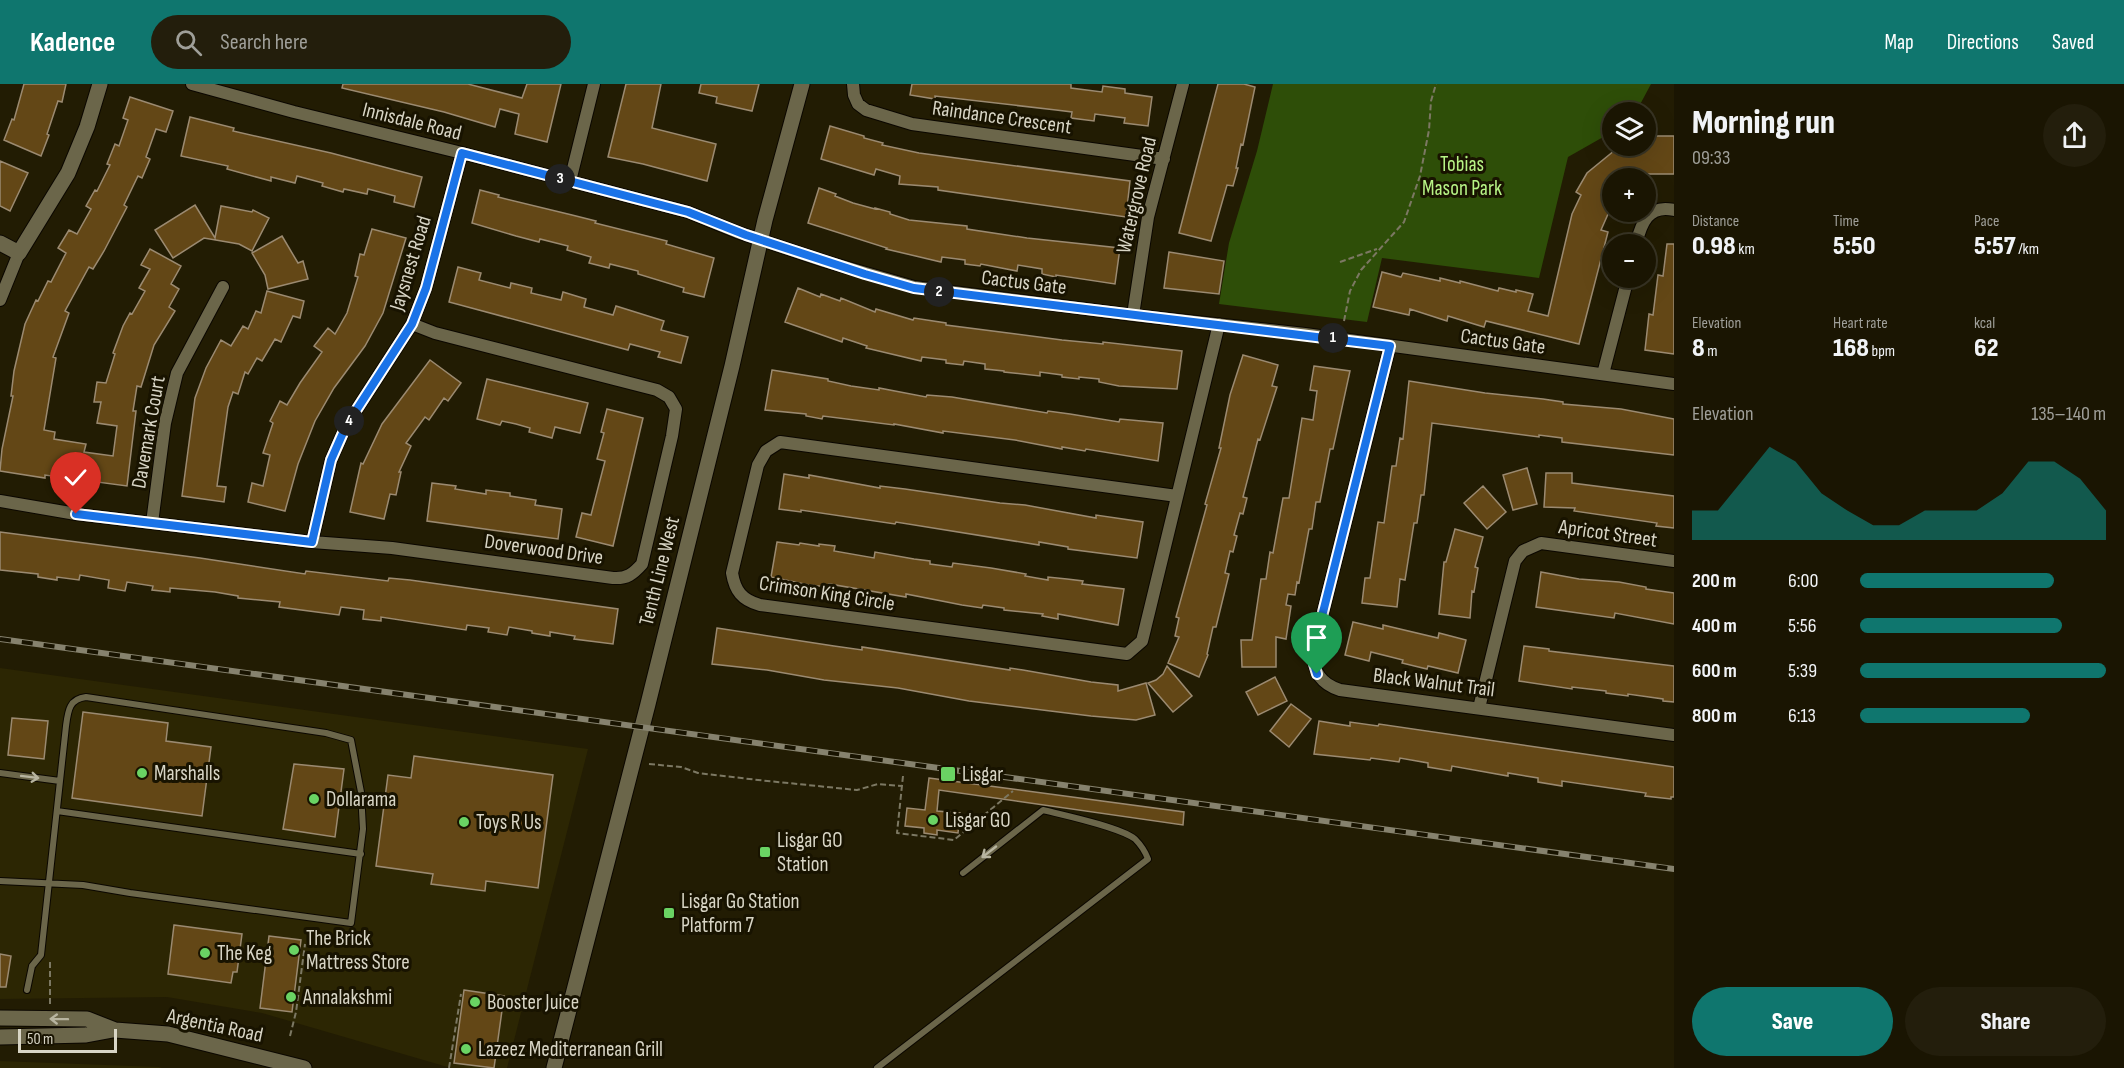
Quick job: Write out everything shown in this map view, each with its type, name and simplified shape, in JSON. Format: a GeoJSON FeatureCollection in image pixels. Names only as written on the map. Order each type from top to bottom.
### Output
{"type":"FeatureCollection","features":[{"type":"Feature","properties":{"kind":"street"},"geometry":{"type":"LineString","coordinates":[[0,300],[19,253],[68,173],[87,127],[100,84]]}},
{"type":"Feature","properties":{"kind":"street","name":"Innisdale Road"},"geometry":{"type":"LineString","coordinates":[[192,84],[688,212],[760,239]]}},
{"type":"Feature","properties":{"kind":"street"},"geometry":{"type":"LineString","coordinates":[[570,181],[594,84]]}},
{"type":"Feature","properties":{"kind":"street","name":"Tenth Line West"},"geometry":{"type":"LineString","coordinates":[[554,1068],[648,704],[732,366],[760,239],[801,84]]}},
{"type":"Feature","properties":{"kind":"street","name":"Raindance Crescent"},"geometry":{"type":"LineString","coordinates":[[853,84],[858,104],[866,110],[912,124],[1164,159]]}},
{"type":"Feature","properties":{"kind":"street","name":"Watergrove Road"},"geometry":{"type":"LineString","coordinates":[[1133,315],[1148,217],[1183,84]]}},
{"type":"Feature","properties":{"kind":"street","name":"Jaysnest Road"},"geometry":{"type":"LineString","coordinates":[[312,542],[331,460],[346,426],[412,324],[426,288],[462,153]]}},
{"type":"Feature","properties":{"kind":"street"},"geometry":{"type":"LineString","coordinates":[[1639,234],[1642,223],[1650,214],[1667,208],[1674,210]]}},
{"type":"Feature","properties":{"kind":"street","name":"Cactus Gate"},"geometry":{"type":"LineString","coordinates":[[760,239],[914,288],[1219,324],[1674,384]]}},
{"type":"Feature","properties":{"kind":"street"},"geometry":{"type":"LineString","coordinates":[[0,243],[19,253]]}},
{"type":"Feature","properties":{"kind":"street","name":"Davemark Court"},"geometry":{"type":"LineString","coordinates":[[152,523],[165,423],[177,373],[223,286]]}},
{"type":"Feature","properties":{"kind":"street"},"geometry":{"type":"LineString","coordinates":[[1603,374],[1625,288]]}},
{"type":"Feature","properties":{"kind":"street","name":"Doverwood Drive"},"geometry":{"type":"LineString","coordinates":[[0,501],[76,514],[312,542],[392,548],[622,579],[633,574],[642,564],[672,436],[676,409],[669,397],[657,390],[435,333],[412,324]]}},
{"type":"Feature","properties":{"kind":"street"},"geometry":{"type":"LineString","coordinates":[[1177,496],[1219,324]]}},
{"type":"Feature","properties":{"kind":"street","name":"Black Walnut Trail"},"geometry":{"type":"LineString","coordinates":[[1390,346],[1313,652],[1315,670],[1324,683],[1340,690],[1674,735]]}},
{"type":"Feature","properties":{"kind":"street","name":"Crimson King Circle"},"geometry":{"type":"LineString","coordinates":[[780,442],[1177,496],[1142,641],[1126,654],[760,605],[740,595],[734,586],[732,573],[758,465],[766,452],[780,442]]}},
{"type":"Feature","properties":{"kind":"street","name":"Apricot Street"},"geometry":{"type":"LineString","coordinates":[[1479,708],[1514,563],[1523,551],[1541,543],[1674,561]]}},
{"type":"Feature","properties":{"kind":"street","name":"Argentia Road"},"geometry":{"type":"LineString","coordinates":[[0,1018],[87,1019],[115,1030]]}},
{"type":"Feature","properties":{"kind":"street","name":"Argentia Road"},"geometry":{"type":"LineString","coordinates":[[0,1037],[86,1035],[115,1030],[168,1035],[304,1068]]}},
{"type":"Feature","properties":{"kind":"lane"},"geometry":{"type":"LineString","coordinates":[[0,881],[50,883],[83,885],[351,923],[363,829],[361,792],[351,740],[326,733],[86,697],[73,701],[68,712],[60,781],[50,883],[42,956],[32,966],[27,990]]}},
{"type":"Feature","properties":{"kind":"lane"},"geometry":{"type":"LineString","coordinates":[[0,773],[60,781]]}},
{"type":"Feature","properties":{"kind":"lane"},"geometry":{"type":"LineString","coordinates":[[877,1068],[1148,859],[1145,851],[1133,838],[1094,823],[1043,810],[963,873]]}},
{"type":"Feature","properties":{"kind":"lane"},"geometry":{"type":"LineString","coordinates":[[57,811],[361,854]]}},
{"type":"Feature","properties":{"kind":"path"},"geometry":{"type":"LineString","coordinates":[[1344,321],[1350,291],[1361,270],[1377,249],[1404,222],[1410,207],[1420,176],[1429,130],[1431,100],[1436,84]]}},
{"type":"Feature","properties":{"kind":"path"},"geometry":{"type":"LineString","coordinates":[[1340,262],[1377,249]]}},
{"type":"Feature","properties":{"kind":"path"},"geometry":{"type":"LineString","coordinates":[[649,764],[681,767],[698,773],[857,790],[878,784],[902,786]]}},
{"type":"Feature","properties":{"kind":"path"},"geometry":{"type":"LineString","coordinates":[[903,777],[897,834],[954,840],[1013,791]]}},
{"type":"Feature","properties":{"kind":"path"},"geometry":{"type":"LineString","coordinates":[[290,1036],[296,1012],[305,944]]}},
{"type":"Feature","properties":{"kind":"path"},"geometry":{"type":"LineString","coordinates":[[50,957],[50,1004]]}},
{"type":"Feature","properties":{"kind":"path"},"geometry":{"type":"LineString","coordinates":[[449,1068],[461,994]]}},
{"type":"Feature","properties":{"kind":"shaded area"},"geometry":{"type":"Polygon","coordinates":[[[0,668],[588,749],[507,1068],[451,1068],[262,1013],[167,997],[0,999],[0,668]]]}},
{"type":"Feature","properties":{"kind":"shaded area"},"geometry":{"type":"Polygon","coordinates":[[[0,1061],[159,1067],[162,1068],[0,1068],[0,1061]]]}},
{"type":"Feature","properties":{"kind":"green space","name":"Tobias Mason Park"},"geometry":{"type":"Polygon","coordinates":[[[1273,84],[1651,84],[1641,102],[1602,102],[1602,138],[1568,157],[1539,278],[1382,258],[1367,322],[1219,304],[1229,243],[1257,151],[1273,84]]]}},
{"type":"Feature","properties":{"kind":"building"},"geometry":{"type":"Polygon","coordinates":[[[24,84],[66,84],[62,102],[58,101],[41,156],[4,140],[12,119],[14,120],[24,84]]]}},
{"type":"Feature","properties":{"kind":"building"},"geometry":{"type":"Polygon","coordinates":[[[343,84],[468,84],[522,98],[527,84],[561,84],[547,142],[515,134],[519,114],[500,109],[495,127],[444,112],[342,88],[343,84]]]}},
{"type":"Feature","properties":{"kind":"building"},"geometry":{"type":"Polygon","coordinates":[[[626,84],[661,84],[652,128],[716,144],[707,181],[608,157],[626,84]]]}},
{"type":"Feature","properties":{"kind":"building"},"geometry":{"type":"Polygon","coordinates":[[[701,84],[759,84],[752,111],[716,103],[717,97],[699,93],[701,84]]]}},
{"type":"Feature","properties":{"kind":"building"},"geometry":{"type":"Polygon","coordinates":[[[912,84],[1071,84],[1071,88],[1102,92],[1103,86],[1125,89],[1125,93],[1152,97],[1148,126],[1124,123],[1125,118],[1095,114],[1094,121],[1071,118],[1072,112],[910,95],[912,84]]]}},
{"type":"Feature","properties":{"kind":"building"},"geometry":{"type":"Polygon","coordinates":[[[1218,84],[1244,84],[1255,87],[1233,186],[1227,185],[1211,241],[1179,233],[1218,84]]]}},
{"type":"Feature","properties":{"kind":"building"},"geometry":{"type":"Polygon","coordinates":[[[130,97],[173,111],[166,132],[156,129],[146,157],[150,159],[142,178],[138,176],[124,205],[127,207],[104,251],[93,269],[89,267],[65,311],[69,313],[53,357],[56,358],[44,430],[55,432],[54,439],[86,444],[84,452],[113,456],[117,426],[97,423],[101,402],[94,402],[97,382],[106,383],[115,354],[113,353],[123,326],[145,291],[139,288],[150,269],[141,265],[150,249],[181,266],[171,284],[179,289],[169,307],[175,311],[154,345],[141,387],[137,386],[127,486],[0,471],[13,396],[11,396],[14,371],[25,324],[36,300],[38,301],[48,281],[51,282],[66,253],[58,248],[69,230],[77,234],[91,209],[86,206],[95,190],[97,191],[110,165],[107,164],[115,144],[119,146],[128,120],[123,118],[130,97]]]}},
{"type":"Feature","properties":{"kind":"building"},"geometry":{"type":"Polygon","coordinates":[[[190,117],[234,128],[233,131],[422,177],[414,207],[394,202],[395,196],[368,189],[367,194],[344,189],[343,192],[322,186],[323,183],[297,176],[295,183],[271,177],[271,181],[227,169],[228,166],[181,156],[190,117]]]}},
{"type":"Feature","properties":{"kind":"building"},"geometry":{"type":"Polygon","coordinates":[[[830,126],[864,136],[864,138],[883,143],[882,145],[919,153],[1130,181],[1126,217],[938,190],[938,187],[899,184],[900,176],[876,169],[874,175],[821,159],[830,126]]]}},
{"type":"Feature","properties":{"kind":"building"},"geometry":{"type":"Polygon","coordinates":[[[1656,136],[1674,136],[1674,174],[1656,174],[1656,168],[1602,168],[1602,222],[1605,222],[1601,230],[1608,232],[1602,234],[1602,255],[1579,344],[1486,321],[1484,327],[1448,316],[1447,321],[1410,309],[1409,315],[1373,307],[1382,272],[1401,277],[1403,273],[1440,281],[1440,278],[1460,283],[1460,281],[1498,291],[1499,288],[1533,294],[1528,311],[1548,316],[1572,214],[1581,195],[1576,192],[1587,173],[1608,156],[1656,156],[1656,136]]]}},
{"type":"Feature","properties":{"kind":"building"},"geometry":{"type":"Polygon","coordinates":[[[0,161],[28,173],[10,211],[0,206],[0,161]]]}},
{"type":"Feature","properties":{"kind":"building"},"geometry":{"type":"Polygon","coordinates":[[[819,188],[853,203],[890,212],[890,214],[909,220],[967,226],[967,229],[1027,238],[1120,248],[1115,284],[1056,275],[1056,277],[1042,274],[1042,269],[1018,265],[1017,271],[981,264],[980,266],[965,264],[965,260],[942,257],[941,262],[886,249],[808,223],[819,188]]]}},
{"type":"Feature","properties":{"kind":"building"},"geometry":{"type":"Polygon","coordinates":[[[480,190],[499,195],[498,197],[667,241],[666,244],[714,258],[704,297],[683,292],[684,288],[638,274],[638,271],[610,264],[609,268],[589,263],[591,257],[567,250],[568,246],[540,239],[539,242],[472,223],[480,190]]]}},
{"type":"Feature","properties":{"kind":"building"},"geometry":{"type":"Polygon","coordinates":[[[195,205],[215,238],[221,206],[252,212],[253,210],[269,218],[252,251],[239,244],[204,238],[173,258],[155,230],[195,205]]]}},
{"type":"Feature","properties":{"kind":"building"},"geometry":{"type":"Polygon","coordinates":[[[372,229],[406,238],[383,313],[365,346],[334,388],[315,421],[298,464],[285,511],[248,502],[252,483],[263,486],[270,455],[263,453],[273,423],[270,421],[280,401],[287,405],[322,352],[314,346],[328,328],[335,334],[347,313],[358,277],[355,276],[360,254],[364,255],[372,229]]]}},
{"type":"Feature","properties":{"kind":"building"},"geometry":{"type":"Polygon","coordinates":[[[282,236],[298,263],[303,261],[308,279],[268,289],[265,275],[252,253],[282,236]]]}},
{"type":"Feature","properties":{"kind":"building"},"geometry":{"type":"Polygon","coordinates":[[[1667,244],[1674,244],[1674,354],[1645,350],[1649,314],[1653,315],[1658,275],[1663,276],[1667,244]]]}},
{"type":"Feature","properties":{"kind":"building"},"geometry":{"type":"Polygon","coordinates":[[[1169,252],[1224,261],[1219,294],[1164,288],[1169,252]]]}},
{"type":"Feature","properties":{"kind":"building"},"geometry":{"type":"Polygon","coordinates":[[[458,267],[481,273],[479,280],[510,288],[511,283],[532,288],[531,293],[561,300],[563,292],[586,299],[584,307],[613,315],[616,306],[664,321],[661,330],[688,337],[681,363],[658,357],[660,352],[630,344],[628,350],[449,302],[458,267]]]}},
{"type":"Feature","properties":{"kind":"building"},"geometry":{"type":"Polygon","coordinates":[[[798,288],[820,297],[821,294],[840,301],[841,298],[875,312],[876,309],[913,320],[914,318],[946,323],[946,325],[1062,340],[1182,351],[1177,389],[1119,386],[1099,382],[1099,379],[1062,377],[1062,375],[1040,372],[1040,376],[1004,372],[985,369],[985,364],[964,361],[963,365],[922,357],[921,361],[866,348],[867,346],[843,338],[842,342],[785,322],[798,288]]]}},
{"type":"Feature","properties":{"kind":"building"},"geometry":{"type":"Polygon","coordinates":[[[267,291],[304,301],[300,318],[293,316],[281,342],[275,339],[262,361],[257,358],[248,374],[245,372],[238,394],[233,392],[228,407],[217,486],[226,487],[224,502],[182,496],[195,398],[206,368],[221,340],[231,346],[243,326],[248,329],[256,311],[261,313],[267,291]]]}},
{"type":"Feature","properties":{"kind":"building"},"geometry":{"type":"Polygon","coordinates":[[[1243,355],[1278,365],[1272,386],[1277,387],[1260,440],[1258,439],[1243,497],[1247,498],[1243,514],[1240,513],[1234,535],[1237,536],[1233,552],[1230,551],[1225,573],[1229,574],[1216,627],[1213,627],[1208,655],[1199,677],[1168,663],[1179,637],[1175,636],[1179,618],[1176,617],[1221,448],[1219,448],[1230,395],[1243,355]]]}},
{"type":"Feature","properties":{"kind":"building"},"geometry":{"type":"Polygon","coordinates":[[[430,360],[461,383],[448,401],[444,398],[429,420],[425,417],[406,443],[411,446],[399,472],[401,472],[396,495],[390,494],[384,519],[350,512],[361,463],[363,464],[382,424],[430,360]]]}},
{"type":"Feature","properties":{"kind":"building"},"geometry":{"type":"Polygon","coordinates":[[[1314,366],[1350,371],[1333,449],[1330,449],[1320,502],[1316,502],[1312,529],[1309,529],[1299,583],[1297,582],[1295,595],[1288,594],[1286,605],[1291,606],[1286,639],[1276,637],[1276,667],[1242,667],[1241,640],[1252,640],[1261,579],[1266,579],[1283,498],[1289,498],[1302,418],[1313,420],[1317,391],[1310,390],[1314,366]]]}},
{"type":"Feature","properties":{"kind":"building"},"geometry":{"type":"Polygon","coordinates":[[[772,370],[828,379],[828,381],[851,386],[879,390],[879,388],[926,397],[927,395],[952,397],[1119,422],[1120,419],[1163,423],[1158,461],[1086,449],[1085,451],[1062,447],[1062,449],[1015,440],[943,431],[943,433],[894,424],[823,416],[822,419],[806,416],[806,414],[765,410],[772,370]]]}},
{"type":"Feature","properties":{"kind":"building"},"geometry":{"type":"Polygon","coordinates":[[[487,379],[588,403],[580,433],[555,427],[552,438],[529,432],[530,428],[516,424],[502,421],[500,425],[477,419],[487,379]]]}},
{"type":"Feature","properties":{"kind":"building"},"geometry":{"type":"Polygon","coordinates":[[[1409,381],[1543,399],[1563,402],[1563,404],[1621,409],[1674,419],[1674,455],[1562,442],[1562,438],[1432,423],[1424,495],[1421,495],[1417,523],[1414,523],[1405,580],[1400,579],[1397,607],[1362,603],[1365,578],[1370,578],[1378,522],[1384,523],[1392,466],[1396,466],[1400,438],[1403,439],[1409,381]]]}},
{"type":"Feature","properties":{"kind":"building"},"geometry":{"type":"Polygon","coordinates":[[[607,409],[643,418],[613,546],[576,537],[582,513],[591,515],[605,461],[597,459],[607,409]]]}},
{"type":"Feature","properties":{"kind":"building"},"geometry":{"type":"Polygon","coordinates":[[[1527,468],[1537,504],[1513,510],[1503,475],[1527,468]]]}},
{"type":"Feature","properties":{"kind":"building"},"geometry":{"type":"Polygon","coordinates":[[[1546,473],[1572,473],[1572,483],[1674,496],[1674,528],[1656,526],[1657,523],[1574,511],[1575,508],[1544,507],[1546,473]]]}},
{"type":"Feature","properties":{"kind":"building"},"geometry":{"type":"Polygon","coordinates":[[[784,474],[809,478],[809,475],[880,488],[880,486],[905,489],[1025,505],[1096,518],[1096,515],[1143,522],[1137,558],[896,522],[895,524],[801,510],[801,512],[779,509],[784,474]]]}},
{"type":"Feature","properties":{"kind":"building"},"geometry":{"type":"Polygon","coordinates":[[[432,483],[456,486],[455,489],[486,494],[486,490],[510,493],[510,496],[536,500],[535,505],[562,509],[558,539],[427,521],[432,483]]]}},
{"type":"Feature","properties":{"kind":"building"},"geometry":{"type":"Polygon","coordinates":[[[1483,486],[1506,512],[1487,529],[1464,503],[1483,486]]]}},
{"type":"Feature","properties":{"kind":"building"},"geometry":{"type":"Polygon","coordinates":[[[1455,529],[1483,537],[1475,567],[1478,568],[1474,592],[1472,591],[1470,618],[1439,614],[1444,562],[1446,562],[1455,529]]]}},
{"type":"Feature","properties":{"kind":"building"},"geometry":{"type":"Polygon","coordinates":[[[0,532],[305,574],[306,571],[388,581],[389,578],[410,580],[618,609],[613,644],[574,639],[575,636],[550,632],[550,636],[509,627],[507,635],[488,632],[489,628],[467,625],[466,630],[381,617],[381,621],[363,619],[364,610],[341,607],[339,615],[279,607],[280,602],[238,598],[238,596],[215,592],[170,588],[170,592],[152,590],[153,586],[127,582],[125,591],[108,588],[109,580],[80,575],[79,580],[38,577],[38,574],[0,570],[0,532]]]}},
{"type":"Feature","properties":{"kind":"building"},"geometry":{"type":"Polygon","coordinates":[[[777,542],[835,546],[834,551],[874,558],[875,552],[930,561],[930,564],[952,567],[953,563],[1026,574],[1025,576],[1048,580],[1048,577],[1067,579],[1083,581],[1082,584],[1124,589],[1118,625],[1058,614],[1058,619],[1042,616],[1043,614],[1004,610],[1004,608],[983,605],[982,608],[906,594],[906,597],[829,584],[829,587],[809,585],[771,577],[777,542]]]}},
{"type":"Feature","properties":{"kind":"building"},"geometry":{"type":"Polygon","coordinates":[[[1541,572],[1579,579],[1619,582],[1674,593],[1674,624],[1615,613],[1614,618],[1536,607],[1541,572]]]}},
{"type":"Feature","properties":{"kind":"building"},"geometry":{"type":"Polygon","coordinates":[[[1353,622],[1383,629],[1383,625],[1438,638],[1439,633],[1466,640],[1458,673],[1402,663],[1403,660],[1371,652],[1369,661],[1345,655],[1353,622]]]}},
{"type":"Feature","properties":{"kind":"building"},"geometry":{"type":"Polygon","coordinates":[[[717,628],[862,650],[862,647],[1010,670],[1010,668],[1023,670],[1118,685],[1118,691],[1146,683],[1155,715],[1136,720],[1091,716],[712,664],[717,628]]]}},
{"type":"Feature","properties":{"kind":"building"},"geometry":{"type":"Polygon","coordinates":[[[1524,646],[1674,666],[1674,702],[1519,681],[1524,646]]]}},
{"type":"Feature","properties":{"kind":"building"},"geometry":{"type":"Polygon","coordinates":[[[1167,666],[1192,696],[1173,712],[1148,683],[1163,674],[1167,666]]]}},
{"type":"Feature","properties":{"kind":"building"},"geometry":{"type":"Polygon","coordinates":[[[1275,677],[1287,701],[1258,715],[1246,692],[1275,677]]]}},
{"type":"Feature","properties":{"kind":"building"},"geometry":{"type":"Polygon","coordinates":[[[1291,704],[1311,719],[1289,747],[1270,731],[1291,704]]]}},
{"type":"Feature","properties":{"kind":"building","name":"Marshalls"},"geometry":{"type":"Polygon","coordinates":[[[83,712],[168,723],[166,741],[211,747],[202,816],[72,798],[83,712]]]}},
{"type":"Feature","properties":{"kind":"building"},"geometry":{"type":"Polygon","coordinates":[[[12,718],[48,721],[44,759],[8,755],[12,718]]]}},
{"type":"Feature","properties":{"kind":"building"},"geometry":{"type":"Polygon","coordinates":[[[1319,721],[1350,726],[1350,722],[1378,726],[1379,724],[1674,767],[1674,797],[1671,799],[1645,796],[1646,793],[1562,781],[1562,786],[1538,782],[1538,778],[1508,773],[1508,776],[1452,766],[1451,771],[1428,767],[1428,763],[1400,758],[1399,762],[1314,754],[1319,721]]]}},
{"type":"Feature","properties":{"kind":"building","name":"Toys R Us"},"geometry":{"type":"Polygon","coordinates":[[[414,756],[553,775],[538,888],[486,881],[485,891],[431,884],[433,874],[376,866],[388,775],[411,778],[414,756]]]}},
{"type":"Feature","properties":{"kind":"building","name":"Dollarama"},"geometry":{"type":"Polygon","coordinates":[[[294,764],[344,769],[335,837],[283,829],[294,764]]]}},
{"type":"Feature","properties":{"kind":"building"},"geometry":{"type":"Polygon","coordinates":[[[929,778],[1184,812],[1183,825],[939,790],[937,811],[960,813],[958,833],[937,830],[937,835],[924,833],[924,828],[905,826],[907,808],[925,810],[929,778]]]}},
{"type":"Feature","properties":{"kind":"building","name":"The Keg"},"geometry":{"type":"Polygon","coordinates":[[[174,925],[242,934],[237,972],[233,972],[231,983],[168,974],[174,925]]]}},
{"type":"Feature","properties":{"kind":"building"},"geometry":{"type":"Polygon","coordinates":[[[269,936],[301,940],[292,1012],[260,1008],[269,936]]]}},
{"type":"Feature","properties":{"kind":"building"},"geometry":{"type":"Polygon","coordinates":[[[0,954],[11,956],[6,987],[0,987],[0,954]]]}},
{"type":"Feature","properties":{"kind":"building"},"geometry":{"type":"Polygon","coordinates":[[[464,990],[504,996],[494,1068],[454,1063],[464,990]]]}},
{"type":"Feature","properties":{"kind":"railway"},"geometry":{"type":"LineString","coordinates":[[0,639],[1674,869]]}},
{"type":"Feature","properties":{"kind":"place","name":"Marshalls"},"geometry":{"type":"Point","coordinates":[142,773]}},
{"type":"Feature","properties":{"kind":"place","name":"Lisgar"},"geometry":{"type":"Point","coordinates":[948,774]}},
{"type":"Feature","properties":{"kind":"place","name":"Dollarama"},"geometry":{"type":"Point","coordinates":[314,799]}},
{"type":"Feature","properties":{"kind":"place","name":"Lisgar GO"},"geometry":{"type":"Point","coordinates":[933,820]}},
{"type":"Feature","properties":{"kind":"place","name":"Toys R Us"},"geometry":{"type":"Point","coordinates":[464,822]}},
{"type":"Feature","properties":{"kind":"place","name":"Lisgar GO Station"},"geometry":{"type":"Point","coordinates":[765,852]}},
{"type":"Feature","properties":{"kind":"place","name":"Lisgar Go Station Platform 7"},"geometry":{"type":"Point","coordinates":[669,913]}},
{"type":"Feature","properties":{"kind":"place","name":"The Brick Mattress Store"},"geometry":{"type":"Point","coordinates":[294,950]}},
{"type":"Feature","properties":{"kind":"place","name":"The Keg"},"geometry":{"type":"Point","coordinates":[205,953]}},
{"type":"Feature","properties":{"kind":"place","name":"Annalakshmi"},"geometry":{"type":"Point","coordinates":[291,997]}},
{"type":"Feature","properties":{"kind":"place","name":"Booster Juice"},"geometry":{"type":"Point","coordinates":[475,1002]}},
{"type":"Feature","properties":{"kind":"place","name":"Lazeez Mediterranean Grill"},"geometry":{"type":"Point","coordinates":[466,1049]}},
{"type":"Feature","properties":{"kind":"route"},"geometry":{"type":"LineString","coordinates":[[76,514],[312,542],[331,460],[346,426],[412,324],[426,288],[462,153],[688,212],[746,235],[914,288],[1390,346],[1313,652],[1317,674]]}}]}
